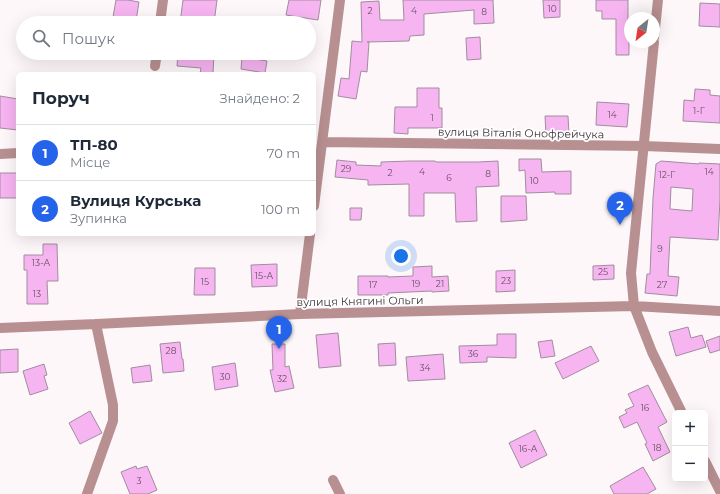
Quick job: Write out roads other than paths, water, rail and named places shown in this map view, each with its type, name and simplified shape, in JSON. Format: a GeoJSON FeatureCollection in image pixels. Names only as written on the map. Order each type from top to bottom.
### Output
{"type":"FeatureCollection","features":[{"type":"Feature","properties":{"kind":"street"},"geometry":{"type":"LineString","coordinates":[[161,16],[163,0]]}},
{"type":"Feature","properties":{"kind":"street"},"geometry":{"type":"LineString","coordinates":[[316,190],[340,0]]}},
{"type":"Feature","properties":{"kind":"street"},"geometry":{"type":"LineString","coordinates":[[657,12],[658,0]]}},
{"type":"Feature","properties":{"kind":"street"},"geometry":{"type":"LineString","coordinates":[[653,48],[631,273],[634,306],[652,352],[681,410]]}},
{"type":"Feature","properties":{"kind":"street"},"geometry":{"type":"LineString","coordinates":[[156,60],[156,66]]}},
{"type":"Feature","properties":{"kind":"street","name":"вулиця Віталія Онофрейчука"},"geometry":{"type":"LineString","coordinates":[[322,142],[720,148]]}},
{"type":"Feature","properties":{"kind":"street"},"geometry":{"type":"LineString","coordinates":[[0,154],[16,153]]}},
{"type":"Feature","properties":{"kind":"street"},"geometry":{"type":"LineString","coordinates":[[300,314],[310,236]]}},
{"type":"Feature","properties":{"kind":"street","name":"вулиця Княгині Ольги"},"geometry":{"type":"LineString","coordinates":[[0,328],[300,314],[634,306],[720,311]]}},
{"type":"Feature","properties":{"kind":"street"},"geometry":{"type":"LineString","coordinates":[[87,494],[113,421],[113,405],[96,324]]}},
{"type":"Feature","properties":{"kind":"street"},"geometry":{"type":"LineString","coordinates":[[708,467],[720,491]]}},
{"type":"Feature","properties":{"kind":"street"},"geometry":{"type":"LineString","coordinates":[[333,480],[340,494]]}},
{"type":"Feature","properties":{"kind":"place","name":"Вулиця Курська"},"geometry":{"type":"Point","coordinates":[620,225]}},
{"type":"Feature","properties":{"kind":"place","name":"ТП-80"},"geometry":{"type":"Point","coordinates":[279,349]}}]}
